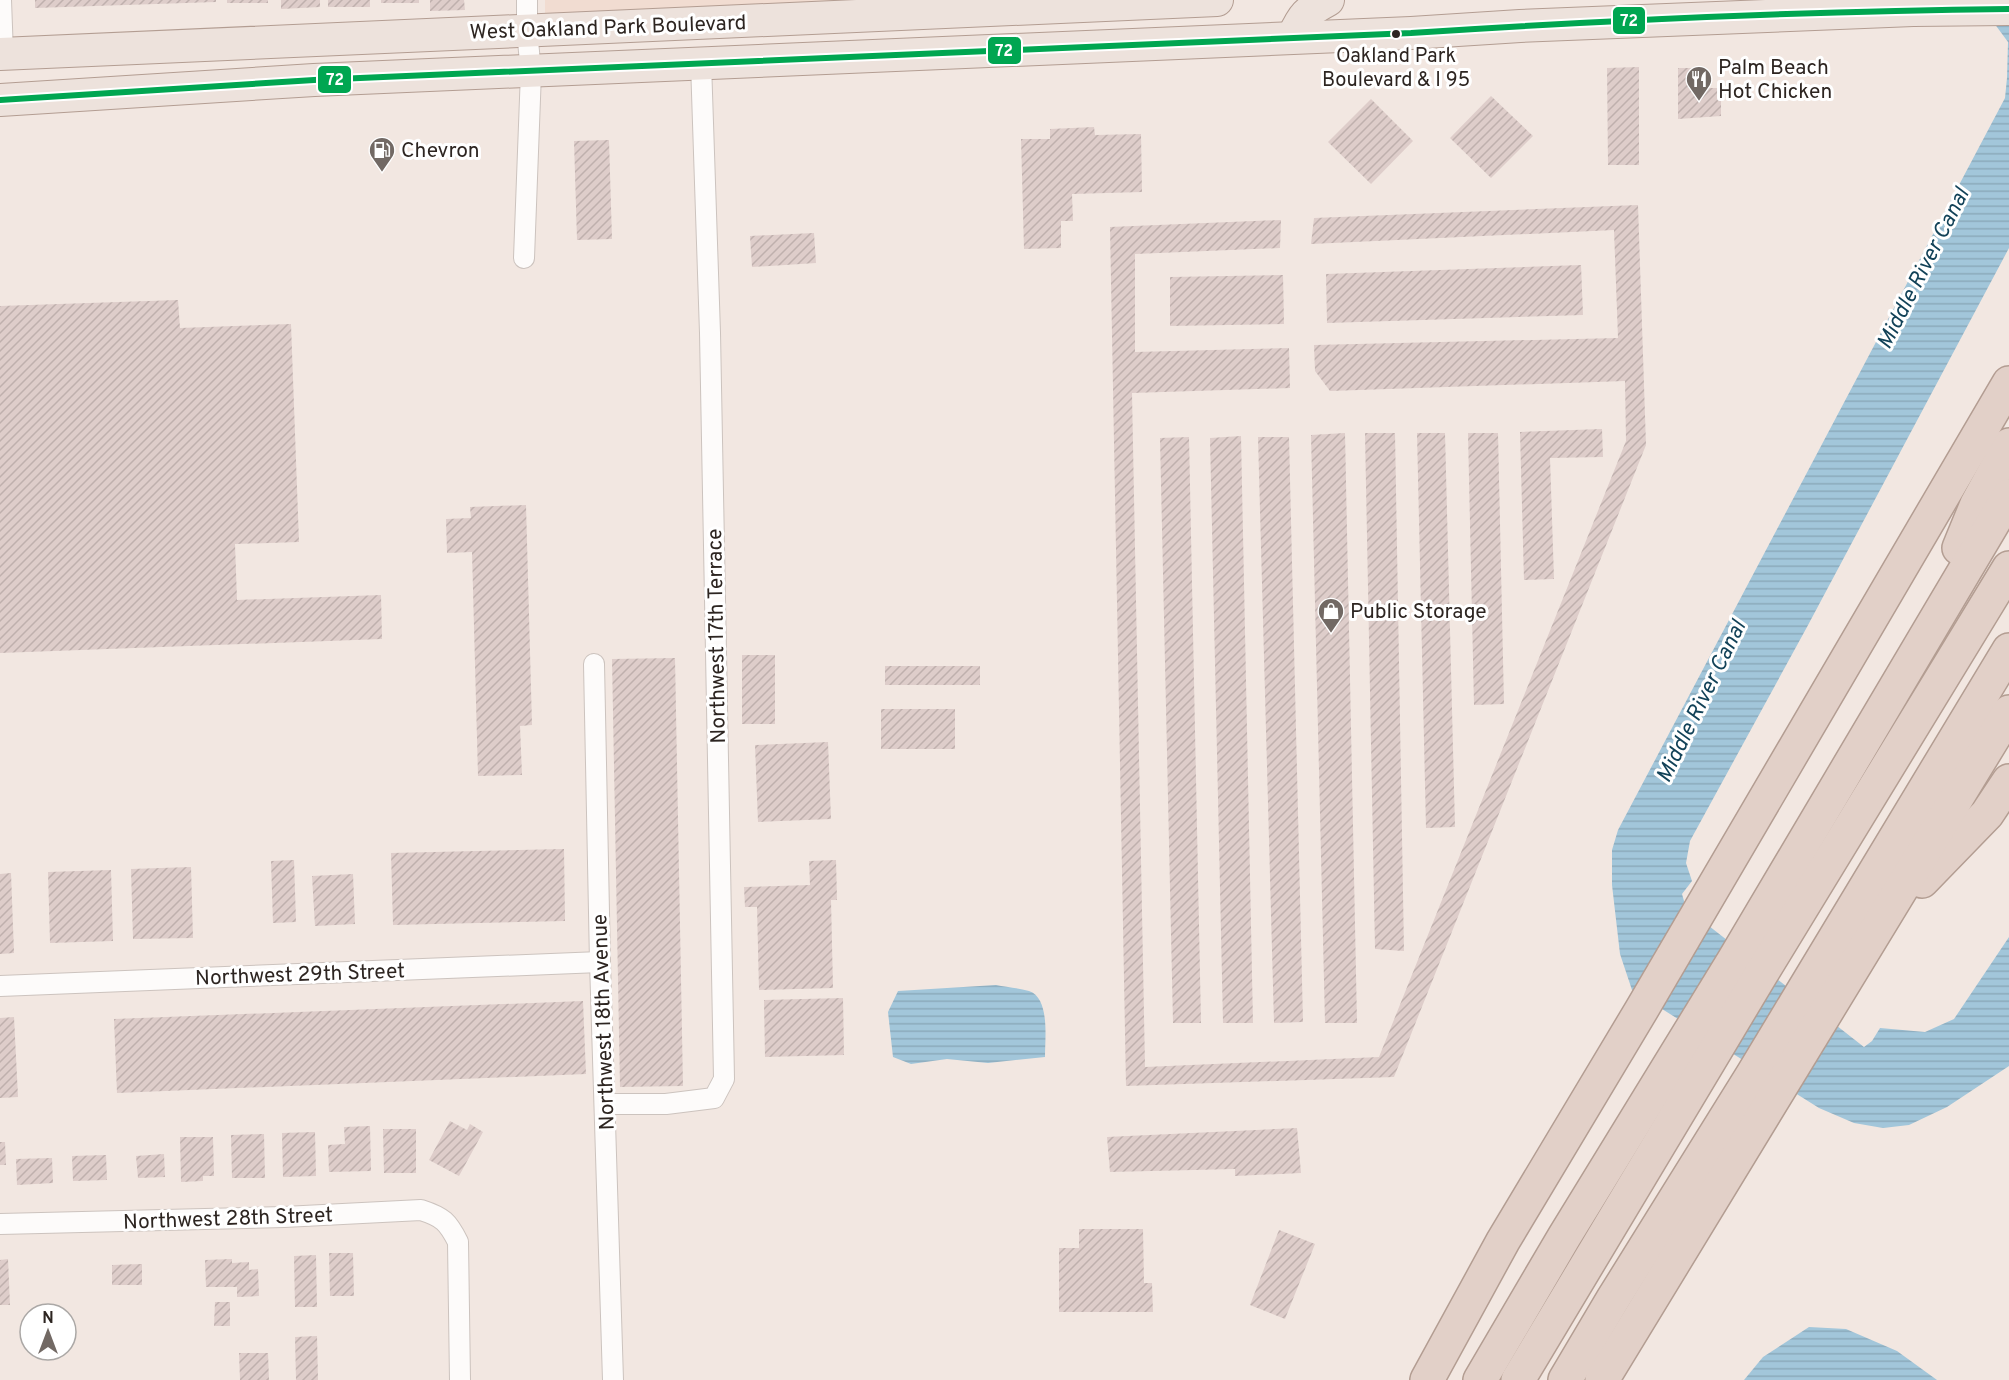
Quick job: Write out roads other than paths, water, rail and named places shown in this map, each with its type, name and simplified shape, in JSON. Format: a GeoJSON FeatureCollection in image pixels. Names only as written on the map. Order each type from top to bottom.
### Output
{"type":"FeatureCollection","features":[{"type":"Feature","properties":{"kind":"highway"},"geometry":{"type":"LineString","coordinates":[[1426,1380],[1503,1241],[1642,1009],[2009,383]]}},
{"type":"Feature","properties":{"kind":"highway"},"geometry":{"type":"LineString","coordinates":[[1916,652],[1977,504],[2009,445]]}},
{"type":"Feature","properties":{"kind":"highway"},"geometry":{"type":"LineString","coordinates":[[1747,968],[1916,652],[2009,496]]}},
{"type":"Feature","properties":{"kind":"highway"},"geometry":{"type":"LineString","coordinates":[[1518,1380],[1702,1043],[1747,968],[2009,568]]}},
{"type":"Feature","properties":{"kind":"highway"},"geometry":{"type":"LineString","coordinates":[[1602,1380],[1766,1082],[1812,1007],[2009,650]]}},
{"type":"Feature","properties":{"kind":"highway"},"geometry":{"type":"LineString","coordinates":[[1879,926],[2009,712]]}},
{"type":"Feature","properties":{"kind":"highway"},"geometry":{"type":"LineString","coordinates":[[1812,1007],[1879,926],[1987,814],[2009,781]]}},
{"type":"Feature","properties":{"kind":"highway"},"geometry":{"type":"LineString","coordinates":[[1480,1380],[1564,1237],[1702,1043]]}},
{"type":"Feature","properties":{"kind":"highway"},"geometry":{"type":"LineString","coordinates":[[1565,1380],[1613,1299],[1766,1082]]}},
{"type":"Feature","properties":{"kind":"main road","name":"West Oakland Park Boulevard"},"geometry":{"type":"LineString","coordinates":[[2,54],[1217,0]]}},
{"type":"Feature","properties":{"kind":"main road"},"geometry":{"type":"LineString","coordinates":[[1293,37],[1302,18],[1312,8],[1328,0]]}},
{"type":"Feature","properties":{"kind":"main road"},"geometry":{"type":"LineString","coordinates":[[1600,23],[1628,10],[1637,0]]}},
{"type":"Feature","properties":{"kind":"main road"},"geometry":{"type":"LineString","coordinates":[[1659,0],[1670,9],[1704,19]]}},
{"type":"Feature","properties":{"kind":"main road"},"geometry":{"type":"LineString","coordinates":[[1102,46],[1122,33],[1132,23],[1140,3]]}},
{"type":"Feature","properties":{"kind":"main road","name":"West Oakland Park Boulevard"},"geometry":{"type":"LineString","coordinates":[[0,100],[325,79],[531,72],[1600,23],[1913,10],[2009,9]]}},
{"type":"Feature","properties":{"kind":"main road"},"geometry":{"type":"LineString","coordinates":[[701,63],[706,45],[713,34],[729,22]]}},
{"type":"Feature","properties":{"kind":"street"},"geometry":{"type":"LineString","coordinates":[[1,0],[2,54]]}},
{"type":"Feature","properties":{"kind":"street"},"geometry":{"type":"LineString","coordinates":[[524,258],[531,72],[527,0]]}},
{"type":"Feature","properties":{"kind":"street","name":"Northwest 17th Terrace"},"geometry":{"type":"LineString","coordinates":[[605,1104],[666,1104],[714,1098],[724,1078],[710,333],[701,63]]}},
{"type":"Feature","properties":{"kind":"street","name":"Northwest 18th Avenue"},"geometry":{"type":"LineString","coordinates":[[594,664],[600,962],[614,1380]]}},
{"type":"Feature","properties":{"kind":"street","name":"Northwest 29th Street"},"geometry":{"type":"LineString","coordinates":[[0,986],[600,962]]}},
{"type":"Feature","properties":{"kind":"street","name":"Northwest 28th Street"},"geometry":{"type":"LineString","coordinates":[[0,1224],[421,1210],[439,1216],[451,1227],[458,1242],[460,1380]]}},
{"type":"Feature","properties":{"kind":"water","name":"Middle River Canal"},"geometry":{"type":"Polygon","coordinates":[[[1977,0],[2009,0],[2009,248],[1690,841],[1686,863],[1692,881],[1682,894],[1686,908],[1864,1047],[1872,1041],[1880,1028],[1925,1032],[1954,1019],[2009,937],[2009,1066],[1947,1107],[1909,1125],[1883,1128],[1854,1123],[1819,1108],[1632,990],[1620,954],[1612,885],[1612,850],[1618,830],[2005,98],[2008,42],[1977,0]]]}},
{"type":"Feature","properties":{"kind":"water"},"geometry":{"type":"Polygon","coordinates":[[[996,985],[1029,991],[1036,995],[1045,1020],[1045,1057],[988,1063],[947,1059],[911,1064],[893,1057],[888,1012],[898,991],[996,985]]]}},
{"type":"Feature","properties":{"kind":"water"},"geometry":{"type":"Polygon","coordinates":[[[1809,1327],[1846,1329],[1897,1351],[1937,1380],[1744,1380],[1763,1357],[1809,1327]]]}},
{"type":"Feature","properties":{"kind":"place","name":"Oakland Park Boulevard & I 95"},"geometry":{"type":"Point","coordinates":[1396,34]}},
{"type":"Feature","properties":{"kind":"place","name":"Palm Beach Hot Chicken"},"geometry":{"type":"Point","coordinates":[1699,102]}},
{"type":"Feature","properties":{"kind":"place","name":"Chevron"},"geometry":{"type":"Point","coordinates":[382,173]}},
{"type":"Feature","properties":{"kind":"place","name":"Public Storage"},"geometry":{"type":"Point","coordinates":[1331,634]}}]}
